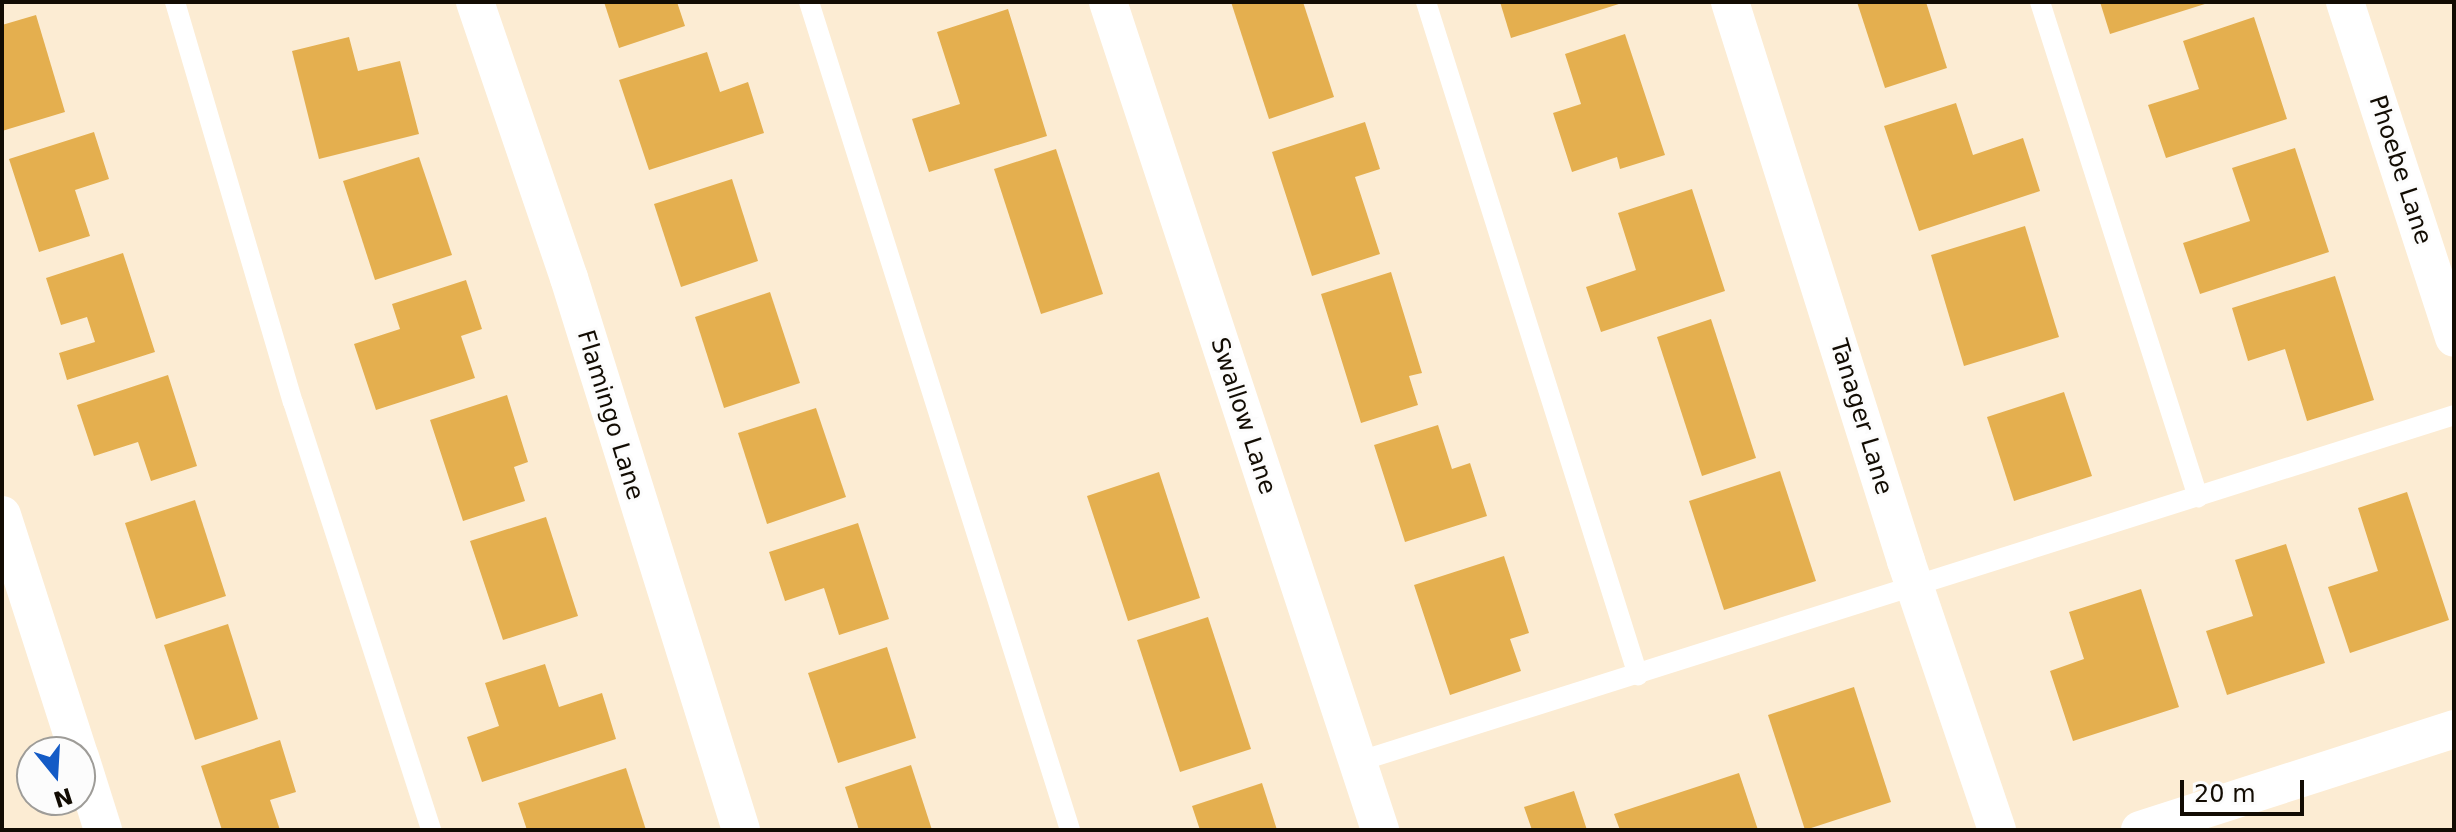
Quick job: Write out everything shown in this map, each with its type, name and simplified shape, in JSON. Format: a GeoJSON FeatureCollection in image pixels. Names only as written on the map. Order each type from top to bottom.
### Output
{"type":"FeatureCollection","features":[{"type":"Feature","properties":{"kind":"street","name":"Flamingo Lane"},"geometry":{"type":"LineString","coordinates":[[475,2],[569,278],[741,830]]}},
{"type":"Feature","properties":{"kind":"street","name":"Swallow Lane"},"geometry":{"type":"LineString","coordinates":[[1108,2],[1380,830]]}},
{"type":"Feature","properties":{"kind":"street","name":"Tanager Lane"},"geometry":{"type":"LineString","coordinates":[[1730,2],[1915,587],[1997,830]]}},
{"type":"Feature","properties":{"kind":"street","name":"Phoebe Lane"},"geometry":{"type":"LineString","coordinates":[[2345,2],[2454,338]]}},
{"type":"Feature","properties":{"kind":"street"},"geometry":{"type":"LineString","coordinates":[[2,515],[73,736]]}},
{"type":"Feature","properties":{"kind":"street"},"geometry":{"type":"LineString","coordinates":[[2140,830],[2454,729]]}},
{"type":"Feature","properties":{"kind":"street"},"geometry":{"type":"LineString","coordinates":[[96,808],[103,830]]}},
{"type":"Feature","properties":{"kind":"lane"},"geometry":{"type":"LineString","coordinates":[[175,2],[293,402],[431,830]]}},
{"type":"Feature","properties":{"kind":"lane"},"geometry":{"type":"LineString","coordinates":[[809,2],[1070,830]]}},
{"type":"Feature","properties":{"kind":"lane"},"geometry":{"type":"LineString","coordinates":[[1426,2],[1638,675]]}},
{"type":"Feature","properties":{"kind":"lane"},"geometry":{"type":"LineString","coordinates":[[2040,2],[2198,497]]}},
{"type":"Feature","properties":{"kind":"lane"},"geometry":{"type":"LineString","coordinates":[[1357,762],[2454,415]]}},
{"type":"Feature","properties":{"kind":"building"},"geometry":{"type":"Polygon","coordinates":[[[604,2],[677,2],[685,26],[619,48],[604,2]]]}},
{"type":"Feature","properties":{"kind":"building"},"geometry":{"type":"Polygon","coordinates":[[[1231,2],[1303,2],[1334,97],[1269,119],[1231,2]]]}},
{"type":"Feature","properties":{"kind":"building"},"geometry":{"type":"Polygon","coordinates":[[[1500,2],[1622,2],[1622,3],[1511,38],[1500,2]]]}},
{"type":"Feature","properties":{"kind":"building"},"geometry":{"type":"Polygon","coordinates":[[[1857,2],[1926,2],[1947,68],[1885,88],[1857,2]]]}},
{"type":"Feature","properties":{"kind":"building"},"geometry":{"type":"Polygon","coordinates":[[[2100,2],[2208,2],[2208,3],[2110,34],[2100,2]]]}},
{"type":"Feature","properties":{"kind":"building"},"geometry":{"type":"Polygon","coordinates":[[[1008,9],[1047,136],[929,172],[912,119],[960,104],[937,32],[1008,9]]]}},
{"type":"Feature","properties":{"kind":"building"},"geometry":{"type":"Polygon","coordinates":[[[36,15],[65,112],[2,131],[2,25],[36,15]]]}},
{"type":"Feature","properties":{"kind":"building"},"geometry":{"type":"Polygon","coordinates":[[[2254,17],[2287,119],[2166,158],[2148,105],[2199,89],[2183,41],[2254,17]]]}},
{"type":"Feature","properties":{"kind":"building"},"geometry":{"type":"Polygon","coordinates":[[[1625,34],[1665,155],[1620,169],[1617,157],[1572,172],[1553,113],[1581,104],[1565,54],[1625,34]]]}},
{"type":"Feature","properties":{"kind":"building"},"geometry":{"type":"Polygon","coordinates":[[[349,37],[358,71],[400,61],[419,134],[319,159],[292,51],[349,37]]]}},
{"type":"Feature","properties":{"kind":"building"},"geometry":{"type":"Polygon","coordinates":[[[707,52],[720,92],[748,82],[764,133],[649,170],[619,80],[707,52]]]}},
{"type":"Feature","properties":{"kind":"building"},"geometry":{"type":"Polygon","coordinates":[[[1956,103],[1973,155],[2023,138],[2040,191],[1919,231],[1884,126],[1956,103]]]}},
{"type":"Feature","properties":{"kind":"building"},"geometry":{"type":"Polygon","coordinates":[[[1365,122],[1380,169],[1355,177],[1380,254],[1312,276],[1272,152],[1365,122]]]}},
{"type":"Feature","properties":{"kind":"building"},"geometry":{"type":"Polygon","coordinates":[[[94,132],[109,179],[75,190],[90,236],[39,252],[9,159],[94,132]]]}},
{"type":"Feature","properties":{"kind":"building"},"geometry":{"type":"Polygon","coordinates":[[[2295,148],[2329,252],[2200,294],[2183,243],[2250,221],[2232,168],[2295,148]]]}},
{"type":"Feature","properties":{"kind":"building"},"geometry":{"type":"Polygon","coordinates":[[[1056,149],[1103,294],[1041,314],[994,169],[1056,149]]]}},
{"type":"Feature","properties":{"kind":"building"},"geometry":{"type":"Polygon","coordinates":[[[419,157],[452,255],[375,280],[343,181],[419,157]]]}},
{"type":"Feature","properties":{"kind":"building"},"geometry":{"type":"Polygon","coordinates":[[[732,179],[758,261],[681,287],[654,204],[732,179]]]}},
{"type":"Feature","properties":{"kind":"building"},"geometry":{"type":"Polygon","coordinates":[[[1692,189],[1725,291],[1601,332],[1586,287],[1636,270],[1618,213],[1692,189]]]}},
{"type":"Feature","properties":{"kind":"building"},"geometry":{"type":"Polygon","coordinates":[[[2025,226],[2059,337],[1964,366],[1931,255],[2025,226]]]}},
{"type":"Feature","properties":{"kind":"building"},"geometry":{"type":"Polygon","coordinates":[[[123,253],[155,352],[67,380],[59,353],[95,342],[87,317],[61,325],[46,278],[123,253]]]}},
{"type":"Feature","properties":{"kind":"building"},"geometry":{"type":"Polygon","coordinates":[[[1391,272],[1422,373],[1409,376],[1418,405],[1361,423],[1321,294],[1391,272]]]}},
{"type":"Feature","properties":{"kind":"building"},"geometry":{"type":"Polygon","coordinates":[[[2335,276],[2374,400],[2307,421],[2285,349],[2248,361],[2232,308],[2335,276]]]}},
{"type":"Feature","properties":{"kind":"building"},"geometry":{"type":"Polygon","coordinates":[[[466,280],[482,329],[461,336],[475,378],[376,410],[354,344],[400,329],[392,304],[466,280]]]}},
{"type":"Feature","properties":{"kind":"building"},"geometry":{"type":"Polygon","coordinates":[[[770,292],[800,383],[724,408],[695,317],[770,292]]]}},
{"type":"Feature","properties":{"kind":"building"},"geometry":{"type":"Polygon","coordinates":[[[1711,319],[1756,458],[1702,476],[1657,337],[1711,319]]]}},
{"type":"Feature","properties":{"kind":"building"},"geometry":{"type":"Polygon","coordinates":[[[168,375],[197,466],[151,481],[138,442],[94,456],[77,405],[168,375]]]}},
{"type":"Feature","properties":{"kind":"building"},"geometry":{"type":"Polygon","coordinates":[[[2064,392],[2092,476],[2014,501],[1987,417],[2064,392]]]}},
{"type":"Feature","properties":{"kind":"building"},"geometry":{"type":"Polygon","coordinates":[[[507,395],[528,462],[514,467],[525,501],[463,521],[430,420],[507,395]]]}},
{"type":"Feature","properties":{"kind":"building"},"geometry":{"type":"Polygon","coordinates":[[[816,408],[846,497],[767,524],[738,433],[816,408]]]}},
{"type":"Feature","properties":{"kind":"building"},"geometry":{"type":"Polygon","coordinates":[[[1438,425],[1452,469],[1470,463],[1487,516],[1405,542],[1374,445],[1438,425]]]}},
{"type":"Feature","properties":{"kind":"building"},"geometry":{"type":"Polygon","coordinates":[[[1780,471],[1816,581],[1724,610],[1689,501],[1780,471]]]}},
{"type":"Feature","properties":{"kind":"building"},"geometry":{"type":"Polygon","coordinates":[[[1159,472],[1200,598],[1128,621],[1087,496],[1159,472]]]}},
{"type":"Feature","properties":{"kind":"building"},"geometry":{"type":"Polygon","coordinates":[[[2407,492],[2449,620],[2350,653],[2328,587],[2378,571],[2358,508],[2407,492]]]}},
{"type":"Feature","properties":{"kind":"building"},"geometry":{"type":"Polygon","coordinates":[[[195,500],[226,596],[156,619],[125,523],[195,500]]]}},
{"type":"Feature","properties":{"kind":"building"},"geometry":{"type":"Polygon","coordinates":[[[546,517],[578,616],[503,640],[470,541],[546,517]]]}},
{"type":"Feature","properties":{"kind":"building"},"geometry":{"type":"Polygon","coordinates":[[[858,523],[889,619],[839,635],[824,588],[785,601],[769,552],[858,523]]]}},
{"type":"Feature","properties":{"kind":"building"},"geometry":{"type":"Polygon","coordinates":[[[2286,544],[2325,663],[2227,695],[2206,631],[2253,616],[2235,560],[2286,544]]]}},
{"type":"Feature","properties":{"kind":"building"},"geometry":{"type":"Polygon","coordinates":[[[1504,556],[1529,633],[1510,639],[1521,671],[1450,695],[1414,585],[1504,556]]]}},
{"type":"Feature","properties":{"kind":"building"},"geometry":{"type":"Polygon","coordinates":[[[2141,589],[2179,707],[2073,741],[2050,671],[2084,659],[2069,612],[2141,589]]]}},
{"type":"Feature","properties":{"kind":"building"},"geometry":{"type":"Polygon","coordinates":[[[1208,617],[1251,749],[1180,772],[1137,640],[1208,617]]]}},
{"type":"Feature","properties":{"kind":"building"},"geometry":{"type":"Polygon","coordinates":[[[228,624],[258,719],[195,740],[164,645],[228,624]]]}},
{"type":"Feature","properties":{"kind":"building"},"geometry":{"type":"Polygon","coordinates":[[[887,647],[916,738],[838,763],[808,673],[887,647]]]}},
{"type":"Feature","properties":{"kind":"building"},"geometry":{"type":"Polygon","coordinates":[[[545,664],[559,707],[602,693],[616,739],[482,782],[467,737],[499,726],[485,683],[545,664]]]}},
{"type":"Feature","properties":{"kind":"building"},"geometry":{"type":"Polygon","coordinates":[[[1854,687],[1891,802],[1805,830],[1768,715],[1854,687]]]}},
{"type":"Feature","properties":{"kind":"building"},"geometry":{"type":"Polygon","coordinates":[[[280,740],[296,792],[270,800],[280,830],[222,830],[201,766],[280,740]]]}},
{"type":"Feature","properties":{"kind":"building"},"geometry":{"type":"Polygon","coordinates":[[[911,765],[932,830],[859,830],[845,787],[911,765]]]}},
{"type":"Feature","properties":{"kind":"building"},"geometry":{"type":"Polygon","coordinates":[[[626,768],[646,830],[527,830],[518,803],[626,768]]]}},
{"type":"Feature","properties":{"kind":"building"},"geometry":{"type":"Polygon","coordinates":[[[1739,773],[1758,830],[1620,830],[1614,814],[1739,773]]]}},
{"type":"Feature","properties":{"kind":"building"},"geometry":{"type":"Polygon","coordinates":[[[1262,783],[1277,830],[1200,830],[1192,806],[1262,783]]]}},
{"type":"Feature","properties":{"kind":"building"},"geometry":{"type":"Polygon","coordinates":[[[1574,791],[1587,830],[1532,830],[1524,807],[1574,791]]]}}]}
